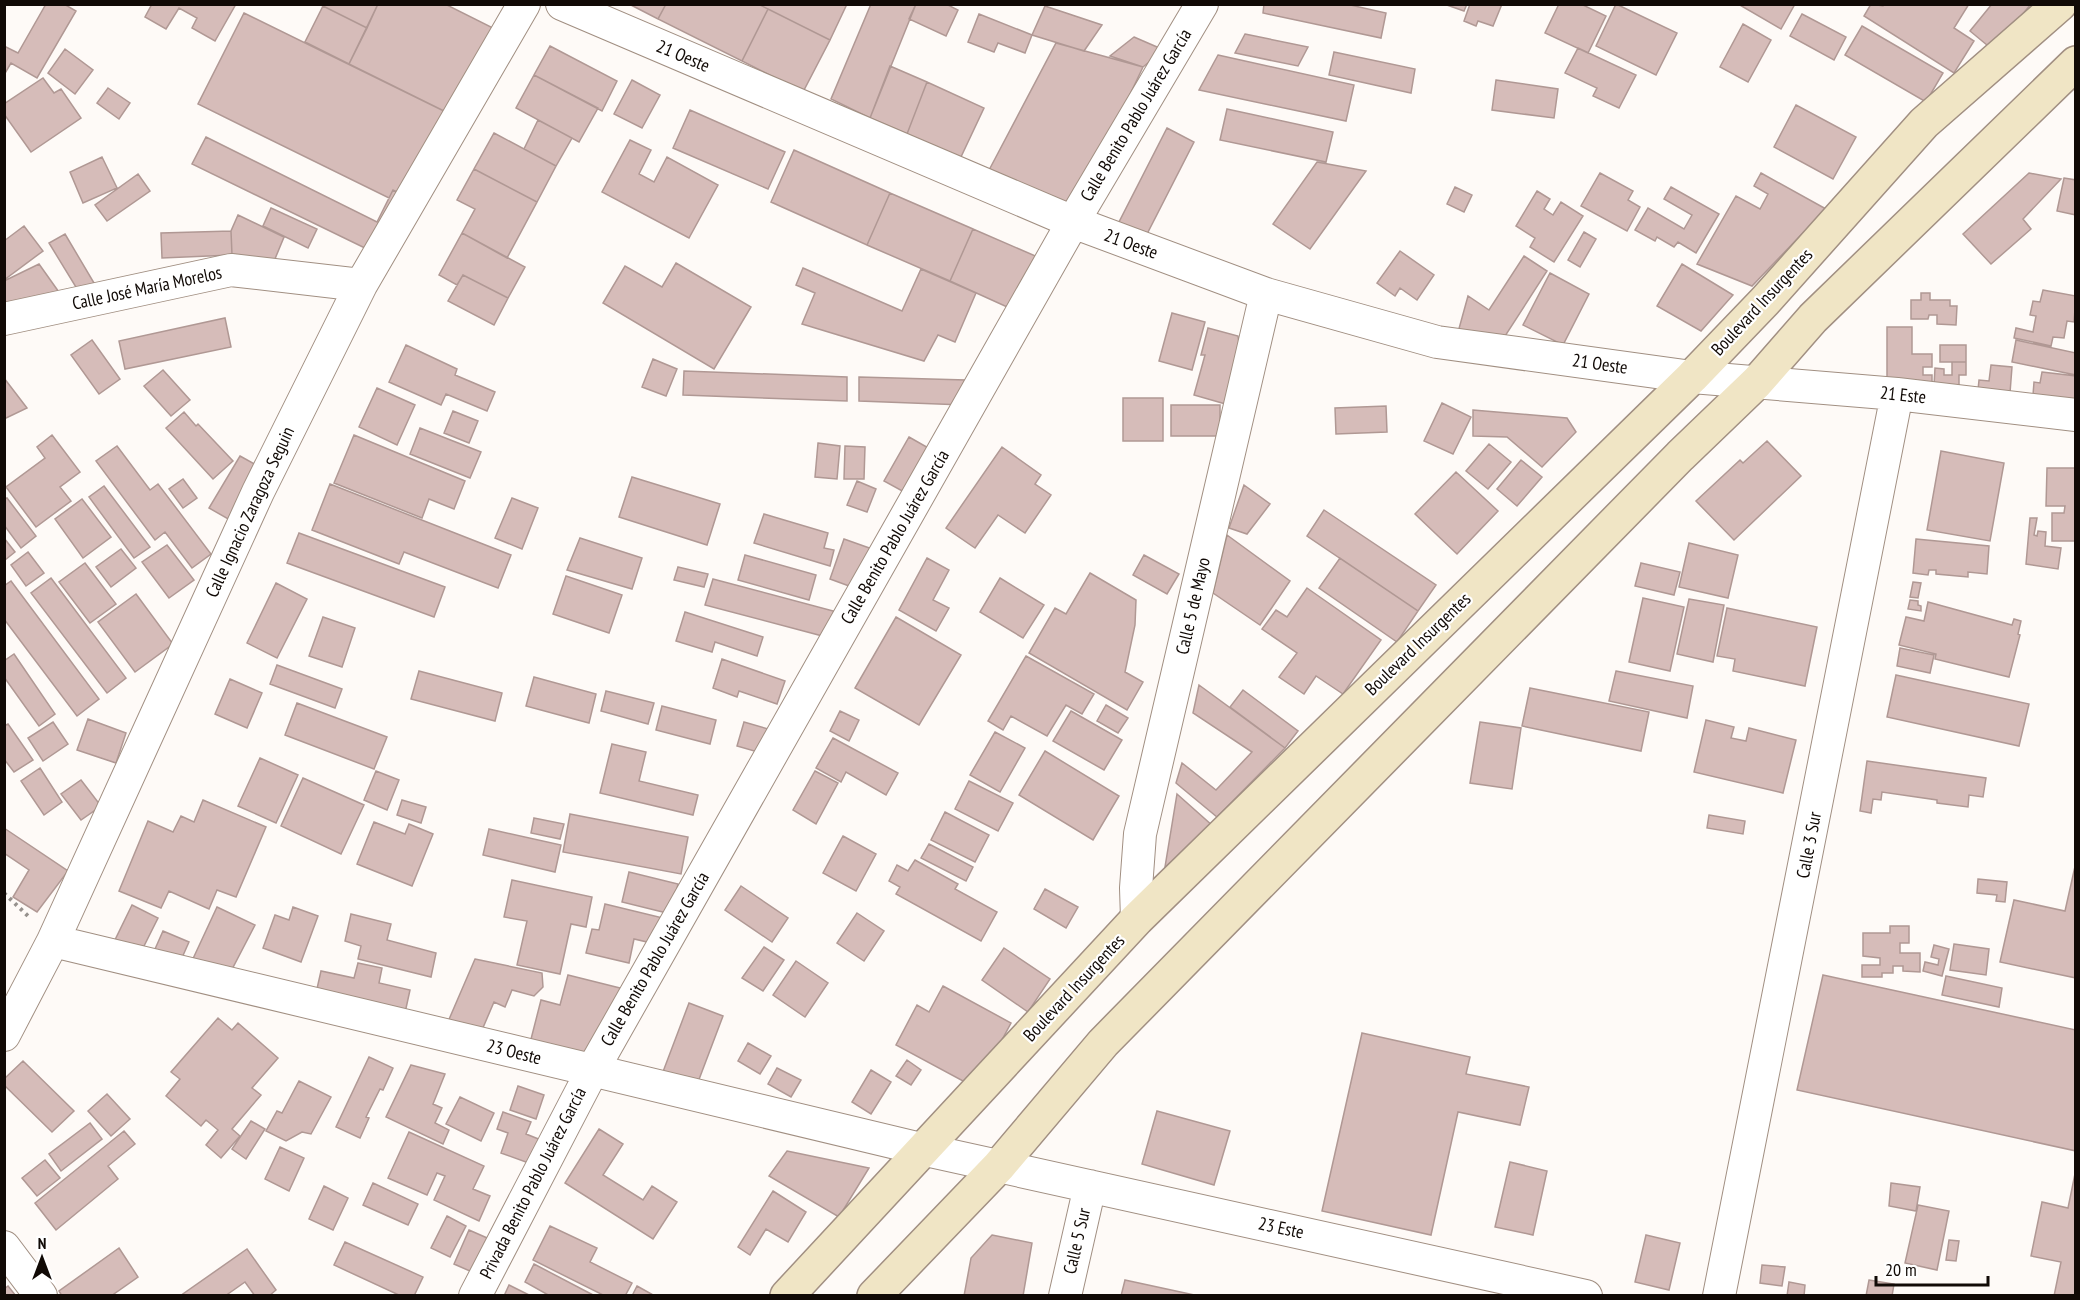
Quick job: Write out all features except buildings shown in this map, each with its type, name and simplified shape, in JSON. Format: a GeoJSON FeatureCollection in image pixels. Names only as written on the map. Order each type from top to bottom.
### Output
{"type":"FeatureCollection","features":[{"type":"Feature","properties":{"kind":"main road","name":"Boulevard Insurgentes"},"geometry":{"type":"LineString","coordinates":[[787,1296],[921,1149],[1004,1064],[1137,919],[1692,377],[1765,301],[1924,123],[2060,4]]}},
{"type":"Feature","properties":{"kind":"main road"},"geometry":{"type":"LineString","coordinates":[[874,1296],[988,1163],[1671,465],[1744,381],[1813,318],[2076,63]]}},
{"type":"Feature","properties":{"kind":"street","name":"Calle Ignacio Zaragoza Seguin"},"geometry":{"type":"LineString","coordinates":[[4,1035],[53,941],[258,492],[361,285],[524,4]]}},
{"type":"Feature","properties":{"kind":"street","name":"21 Oeste"},"geometry":{"type":"LineString","coordinates":[[562,4],[1073,222],[1266,294],[1437,342],[1692,377],[1744,381]]}},
{"type":"Feature","properties":{"kind":"street","name":"Calle Benito Pablo Juárez García"},"geometry":{"type":"LineString","coordinates":[[592,1071],[1073,222],[1202,4]]}},
{"type":"Feature","properties":{"kind":"street","name":"Calle José María Morelos"},"geometry":{"type":"LineString","coordinates":[[4,319],[231,270],[361,285]]}},
{"type":"Feature","properties":{"kind":"street","name":"Calle 5 de Mayo"},"geometry":{"type":"LineString","coordinates":[[1137,919],[1136,888],[1140,834],[1266,294]]}},
{"type":"Feature","properties":{"kind":"street","name":"21 Este"},"geometry":{"type":"LineString","coordinates":[[1744,381],[1897,394],[2076,415]]}},
{"type":"Feature","properties":{"kind":"street","name":"Calle 3 Sur"},"geometry":{"type":"LineString","coordinates":[[1719,1296],[1897,394]]}},
{"type":"Feature","properties":{"kind":"street","name":"23 Oeste"},"geometry":{"type":"LineString","coordinates":[[53,941],[592,1071],[988,1163]]}},
{"type":"Feature","properties":{"kind":"street","name":"Privada Benito Pablo Juárez García"},"geometry":{"type":"LineString","coordinates":[[475,1296],[592,1071]]}},
{"type":"Feature","properties":{"kind":"street","name":"23 Este"},"geometry":{"type":"LineString","coordinates":[[988,1163],[1586,1296]]}},
{"type":"Feature","properties":{"kind":"street","name":"Calle 5 Sur"},"geometry":{"type":"LineString","coordinates":[[1065,1296],[1090,1186]]}},
{"type":"Feature","properties":{"kind":"street"},"geometry":{"type":"LineString","coordinates":[[4,1247],[42,1296]]}}]}
